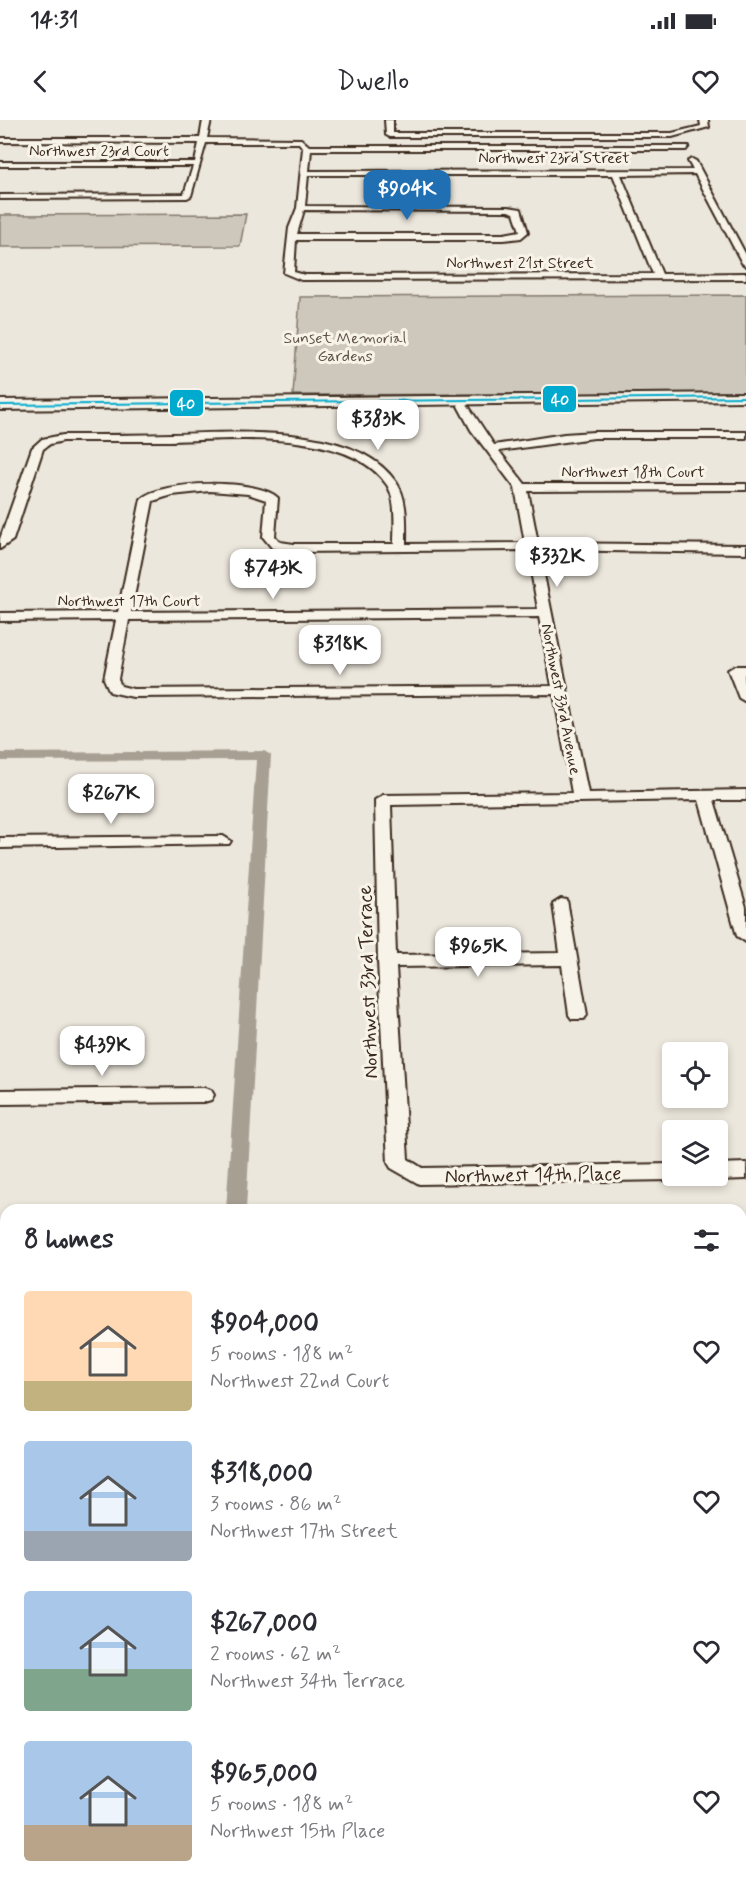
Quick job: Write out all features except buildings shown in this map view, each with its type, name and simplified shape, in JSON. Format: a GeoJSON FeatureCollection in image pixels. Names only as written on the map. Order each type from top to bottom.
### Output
{"type":"FeatureCollection","features":[{"type":"Feature","properties":{"kind":"street"},"geometry":{"type":"LineString","coordinates":[[0,196],[187,196],[198,164],[207,120]]}},
{"type":"Feature","properties":{"kind":"street"},"geometry":{"type":"LineString","coordinates":[[389,120],[390,135],[672,135],[705,127],[704,120]]}},
{"type":"Feature","properties":{"kind":"street"},"geometry":{"type":"LineString","coordinates":[[680,138],[746,263]]}},
{"type":"Feature","properties":{"kind":"street"},"geometry":{"type":"LineString","coordinates":[[0,140],[301,141],[307,148],[686,148]]}},
{"type":"Feature","properties":{"kind":"street"},"geometry":{"type":"LineString","coordinates":[[301,208],[514,209],[518,211],[524,232],[518,236],[292,237],[301,208],[307,148]]}},
{"type":"Feature","properties":{"kind":"street","name":"Northwest 23rd Court"},"geometry":{"type":"LineString","coordinates":[[0,164],[198,164]]}},
{"type":"Feature","properties":{"kind":"street"},"geometry":{"type":"LineString","coordinates":[[616,172],[659,277]]}},
{"type":"Feature","properties":{"kind":"street","name":"Northwest 23rd Street"},"geometry":{"type":"LineString","coordinates":[[303,173],[698,172]]}},
{"type":"Feature","properties":{"kind":"street","name":"Northwest 21st Street"},"geometry":{"type":"LineString","coordinates":[[292,237],[289,273],[294,276],[746,276]]}},
{"type":"Feature","properties":{"kind":"street"},"geometry":{"type":"LineString","coordinates":[[0,405],[746,397]]}},
{"type":"Feature","properties":{"kind":"street"},"geometry":{"type":"LineString","coordinates":[[280,403],[289,406],[746,403]]}},
{"type":"Feature","properties":{"kind":"street","name":"Northwest 33rd Avenue"},"geometry":{"type":"LineString","coordinates":[[463,406],[470,423],[493,449],[521,488],[581,797]]}},
{"type":"Feature","properties":{"kind":"street"},"geometry":{"type":"LineString","coordinates":[[493,449],[564,437],[594,435],[746,435]]}},
{"type":"Feature","properties":{"kind":"street"},"geometry":{"type":"LineString","coordinates":[[0,545],[7,540],[38,448],[46,441],[63,438],[272,437],[320,443],[361,457],[382,473],[391,483],[398,500],[400,548]]}},
{"type":"Feature","properties":{"kind":"street","name":"Northwest 18th Court"},"geometry":{"type":"LineString","coordinates":[[521,488],[746,487]]}},
{"type":"Feature","properties":{"kind":"street"},"geometry":{"type":"LineString","coordinates":[[561,690],[133,693],[115,689],[111,679],[147,499],[153,494],[171,490],[251,490],[267,493],[272,498],[269,537],[276,545],[294,548],[746,549]]}},
{"type":"Feature","properties":{"kind":"street","name":"Northwest 17th Court"},"geometry":{"type":"LineString","coordinates":[[0,617],[546,614]]}},
{"type":"Feature","properties":{"kind":"street"},"geometry":{"type":"LineString","coordinates":[[746,670],[735,670],[746,698]]}},
{"type":"Feature","properties":{"kind":"street"},"geometry":{"type":"LineString","coordinates":[[705,795],[741,898],[746,936]]}},
{"type":"Feature","properties":{"kind":"street"},"geometry":{"type":"LineString","coordinates":[[581,797],[746,795]]}},
{"type":"Feature","properties":{"kind":"street","name":"Northwest 33rd Terrace"},"geometry":{"type":"LineString","coordinates":[[398,1163],[387,961],[383,800],[581,797]]}},
{"type":"Feature","properties":{"kind":"street"},"geometry":{"type":"LineString","coordinates":[[0,843],[223,841]]}},
{"type":"Feature","properties":{"kind":"street"},"geometry":{"type":"LineString","coordinates":[[561,904],[578,1015]]}},
{"type":"Feature","properties":{"kind":"street"},"geometry":{"type":"LineString","coordinates":[[387,961],[569,959]]}},
{"type":"Feature","properties":{"kind":"street"},"geometry":{"type":"LineString","coordinates":[[0,1097],[204,1095]]}},
{"type":"Feature","properties":{"kind":"street","name":"Northwest 14th Place"},"geometry":{"type":"LineString","coordinates":[[398,1163],[419,1176],[662,1172]]}},
{"type":"Feature","properties":{"kind":"street"},"geometry":{"type":"LineString","coordinates":[[728,1172],[746,1171]]}},
{"type":"Feature","properties":{"kind":"green space"},"geometry":{"type":"Polygon","coordinates":[[[246,214],[240,246],[0,247],[0,215],[246,214]]]}},
{"type":"Feature","properties":{"kind":"green space","name":"Sunset Memorial Gardens"},"geometry":{"type":"Polygon","coordinates":[[[746,295],[746,393],[293,395],[300,297],[746,295]]]}},
{"type":"Feature","properties":{"kind":"waterway"},"geometry":{"type":"LineString","coordinates":[[0,757],[264,755],[236,1204]]}},
{"type":"Feature","properties":{"kind":"transit line","name":"40"},"geometry":{"type":"LineString","coordinates":[[0,405],[746,397]]}}]}
